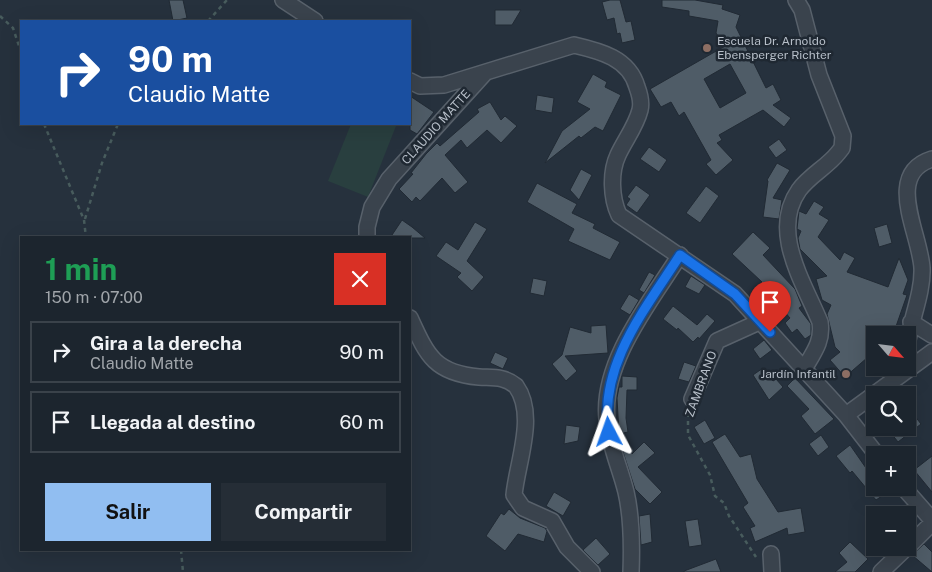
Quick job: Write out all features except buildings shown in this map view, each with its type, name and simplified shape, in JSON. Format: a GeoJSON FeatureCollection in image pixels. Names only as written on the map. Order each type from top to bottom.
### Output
{"type":"FeatureCollection","features":[{"type":"Feature","properties":{"kind":"street"},"geometry":{"type":"LineString","coordinates":[[283,0],[313,20]]}},
{"type":"Feature","properties":{"kind":"street"},"geometry":{"type":"LineString","coordinates":[[796,0],[802,10],[819,75],[843,136],[838,153],[800,188],[790,204],[788,214],[789,245],[820,322],[822,333],[819,343],[804,369]]}},
{"type":"Feature","properties":{"kind":"street","name":"CLAUDIO MATTE"},"geometry":{"type":"LineString","coordinates":[[411,82],[420,86],[444,85],[484,74],[542,53],[574,45],[596,48],[628,68],[636,82],[640,105],[635,123],[616,158],[613,190],[616,208],[620,215],[735,294],[846,415],[871,446]]}},
{"type":"Feature","properties":{"kind":"street","name":"CLAUDIO MATTE"},"geometry":{"type":"LineString","coordinates":[[367,236],[367,227],[372,208],[389,179],[484,74]]}},
{"type":"Feature","properties":{"kind":"street"},"geometry":{"type":"LineString","coordinates":[[911,326],[922,268],[907,185],[914,168],[922,162],[932,159]]}},
{"type":"Feature","properties":{"kind":"street"},"geometry":{"type":"LineString","coordinates":[[631,572],[632,541],[626,493],[612,448],[606,417],[610,378],[636,325],[680,255]]}},
{"type":"Feature","properties":{"kind":"street"},"geometry":{"type":"LineString","coordinates":[[411,320],[424,350],[446,369],[456,373],[480,377],[496,377],[516,386],[523,403],[525,440],[514,495],[523,508],[552,521],[568,547],[592,572]]}},
{"type":"Feature","properties":{"kind":"street","name":"ZAMBRANO"},"geometry":{"type":"LineString","coordinates":[[692,399],[717,341],[759,322]]}},
{"type":"Feature","properties":{"kind":"street"},"geometry":{"type":"LineString","coordinates":[[912,322],[932,335]]}},
{"type":"Feature","properties":{"kind":"street"},"geometry":{"type":"LineString","coordinates":[[916,362],[932,352]]}},
{"type":"Feature","properties":{"kind":"street"},"geometry":{"type":"LineString","coordinates":[[846,415],[895,376]]}},
{"type":"Feature","properties":{"kind":"street"},"geometry":{"type":"LineString","coordinates":[[911,496],[932,522],[916,538]]}},
{"type":"Feature","properties":{"kind":"street"},"geometry":{"type":"LineString","coordinates":[[881,572],[898,556]]}},
{"type":"Feature","properties":{"kind":"path"},"geometry":{"type":"LineString","coordinates":[[209,20],[227,0]]}},
{"type":"Feature","properties":{"kind":"path"},"geometry":{"type":"LineString","coordinates":[[0,16],[14,28],[20,49]]}},
{"type":"Feature","properties":{"kind":"path"},"geometry":{"type":"LineString","coordinates":[[44,125],[84,220],[86,236]]}},
{"type":"Feature","properties":{"kind":"path"},"geometry":{"type":"LineString","coordinates":[[84,220],[102,163],[118,125]]}},
{"type":"Feature","properties":{"kind":"path","name":"ZAMBRANO"},"geometry":{"type":"LineString","coordinates":[[692,399],[687,416],[688,435],[710,475],[715,496],[724,503],[729,516],[768,563]]}},
{"type":"Feature","properties":{"kind":"path"},"geometry":{"type":"LineString","coordinates":[[181,551],[183,572]]}},
{"type":"Feature","properties":{"kind":"green space"},"geometry":{"type":"Polygon","coordinates":[[[351,125],[396,126],[368,197],[328,181],[351,125]]]}},
{"type":"Feature","properties":{"kind":"place","name":"Escuela Dr. Arnoldo Ebensperger Richter"},"geometry":{"type":"Point","coordinates":[707,48]}},
{"type":"Feature","properties":{"kind":"place","name":"Jardín Infantil"},"geometry":{"type":"Point","coordinates":[846,374]}},
{"type":"Feature","properties":{"kind":"route"},"geometry":{"type":"LineString","coordinates":[[609,432],[606,417],[610,378],[636,325],[680,255],[735,294],[770,332]]}}]}
